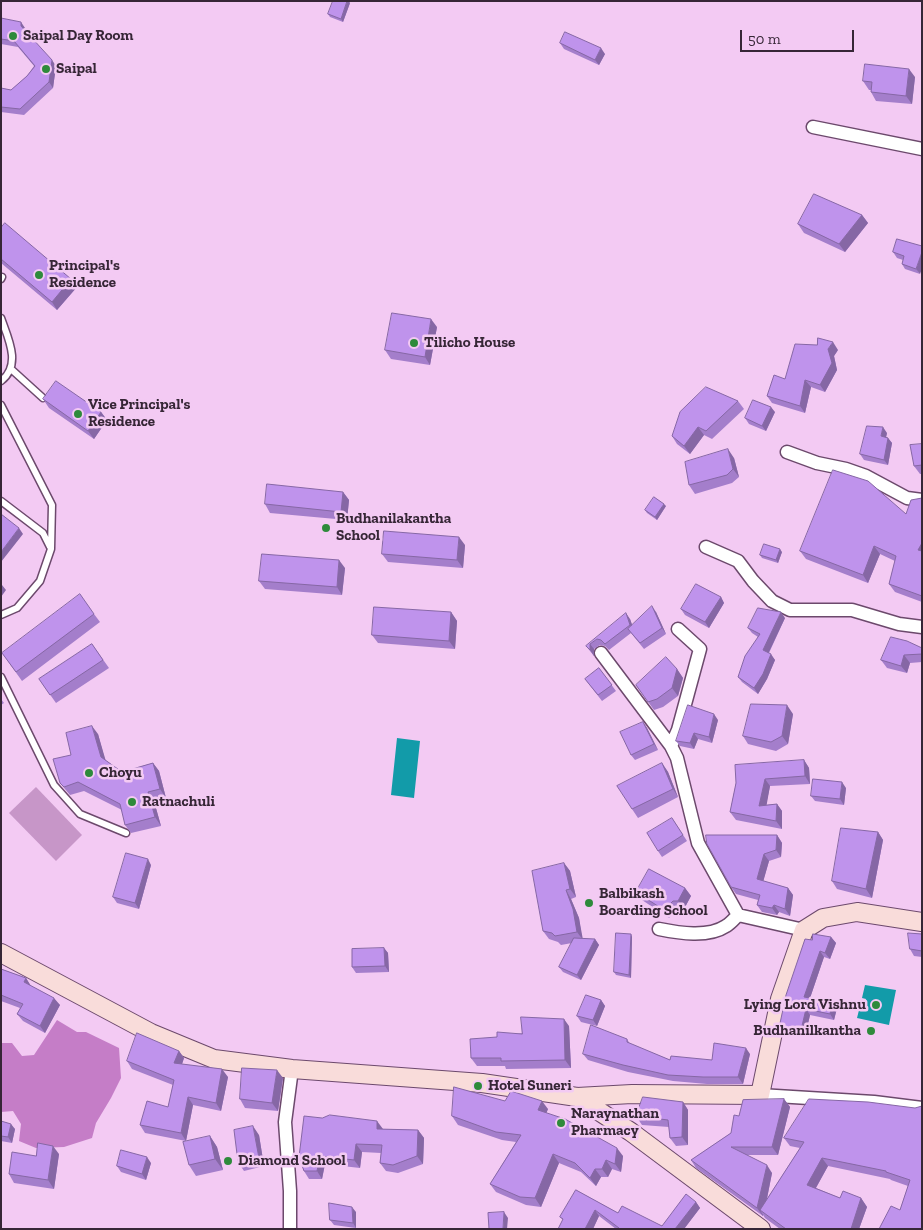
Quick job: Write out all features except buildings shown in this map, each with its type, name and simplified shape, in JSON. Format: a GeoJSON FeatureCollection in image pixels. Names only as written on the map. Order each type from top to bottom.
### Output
{"type":"FeatureCollection","features":[{"type":"Feature","properties":{"kind":"main road"},"geometry":{"type":"LineString","coordinates":[[1,953],[151,1033],[214,1059],[292,1069],[482,1083],[577,1097],[632,1094],[760,1095],[780,998],[804,930],[822,918],[857,912],[922,922]]}},
{"type":"Feature","properties":{"kind":"main road"},"geometry":{"type":"LineString","coordinates":[[577,1097],[631,1132],[761,1229]]}},
{"type":"Feature","properties":{"kind":"street"},"geometry":{"type":"LineString","coordinates":[[814,127],[922,149]]}},
{"type":"Feature","properties":{"kind":"street"},"geometry":{"type":"LineString","coordinates":[[787,452],[817,463],[846,469],[866,476],[907,498],[922,500]]}},
{"type":"Feature","properties":{"kind":"street"},"geometry":{"type":"LineString","coordinates":[[706,547],[738,562],[772,602],[790,610],[852,610],[899,624],[922,627]]}},
{"type":"Feature","properties":{"kind":"street"},"geometry":{"type":"LineString","coordinates":[[671,746],[678,730],[700,649],[678,629]]}},
{"type":"Feature","properties":{"kind":"street"},"geometry":{"type":"LineString","coordinates":[[601,653],[671,746],[677,758],[698,844],[738,915],[804,930]]}},
{"type":"Feature","properties":{"kind":"street"},"geometry":{"type":"LineString","coordinates":[[659,928],[682,933],[711,932],[726,926],[738,915]]}},
{"type":"Feature","properties":{"kind":"street"},"geometry":{"type":"LineString","coordinates":[[290,1229],[286,1122],[292,1069]]}},
{"type":"Feature","properties":{"kind":"street"},"geometry":{"type":"LineString","coordinates":[[760,1095],[874,1102],[922,1108]]}},
{"type":"Feature","properties":{"kind":"lane"},"geometry":{"type":"LineString","coordinates":[[1,318],[12,348],[11,368],[1,380]]}},
{"type":"Feature","properties":{"kind":"lane"},"geometry":{"type":"LineString","coordinates":[[11,368],[42,398]]}},
{"type":"Feature","properties":{"kind":"lane"},"geometry":{"type":"LineString","coordinates":[[1,405],[52,505],[51,549],[40,581],[17,608],[1,615]]}},
{"type":"Feature","properties":{"kind":"lane"},"geometry":{"type":"LineString","coordinates":[[1,501],[43,533],[51,549]]}},
{"type":"Feature","properties":{"kind":"lane"},"geometry":{"type":"LineString","coordinates":[[1,677],[54,785],[80,814],[126,833]]}},
{"type":"Feature","properties":{"kind":"shaded area"},"geometry":{"type":"Polygon","coordinates":[[[397,738],[420,741],[414,798],[391,795],[397,738]]]}},
{"type":"Feature","properties":{"kind":"shaded area"},"geometry":{"type":"Polygon","coordinates":[[[36,787],[82,835],[56,861],[9,813],[36,787]]]}},
{"type":"Feature","properties":{"kind":"shaded area"},"geometry":{"type":"Polygon","coordinates":[[[865,985],[896,990],[889,1025],[857,1018],[860,1006],[864,1007],[866,999],[862,998],[865,985]]]}},
{"type":"Feature","properties":{"kind":"shaded area"},"geometry":{"type":"Polygon","coordinates":[[[57,1020],[77,1032],[86,1032],[119,1048],[121,1078],[96,1123],[92,1138],[64,1147],[36,1148],[19,1141],[21,1124],[13,1111],[1,1112],[1,1043],[12,1043],[22,1056],[34,1055],[57,1020]]]}},
{"type":"Feature","properties":{"kind":"place","name":"Saipal Day Room"},"geometry":{"type":"Point","coordinates":[13,36]}},
{"type":"Feature","properties":{"kind":"place","name":"Saipal"},"geometry":{"type":"Point","coordinates":[46,69]}},
{"type":"Feature","properties":{"kind":"place","name":"Principal's Residence"},"geometry":{"type":"Point","coordinates":[39,275]}},
{"type":"Feature","properties":{"kind":"place","name":"Tilicho House"},"geometry":{"type":"Point","coordinates":[414,343]}},
{"type":"Feature","properties":{"kind":"place","name":"Vice Principal's Residence"},"geometry":{"type":"Point","coordinates":[78,414]}},
{"type":"Feature","properties":{"kind":"place","name":"Budhanilakantha School"},"geometry":{"type":"Point","coordinates":[326,528]}},
{"type":"Feature","properties":{"kind":"place","name":"Choyu"},"geometry":{"type":"Point","coordinates":[89,773]}},
{"type":"Feature","properties":{"kind":"place","name":"Ratnachuli"},"geometry":{"type":"Point","coordinates":[132,802]}},
{"type":"Feature","properties":{"kind":"place","name":"Balbikash Boarding School"},"geometry":{"type":"Point","coordinates":[589,903]}},
{"type":"Feature","properties":{"kind":"place","name":"Lying Lord Vishnu"},"geometry":{"type":"Point","coordinates":[876,1005]}},
{"type":"Feature","properties":{"kind":"place","name":"Budhanilkantha"},"geometry":{"type":"Point","coordinates":[871,1031]}},
{"type":"Feature","properties":{"kind":"place","name":"Hotel Suneri"},"geometry":{"type":"Point","coordinates":[478,1086]}},
{"type":"Feature","properties":{"kind":"place","name":"Naraynathan Pharmacy"},"geometry":{"type":"Point","coordinates":[561,1123]}},
{"type":"Feature","properties":{"kind":"place","name":"Diamond School"},"geometry":{"type":"Point","coordinates":[228,1161]}}]}
